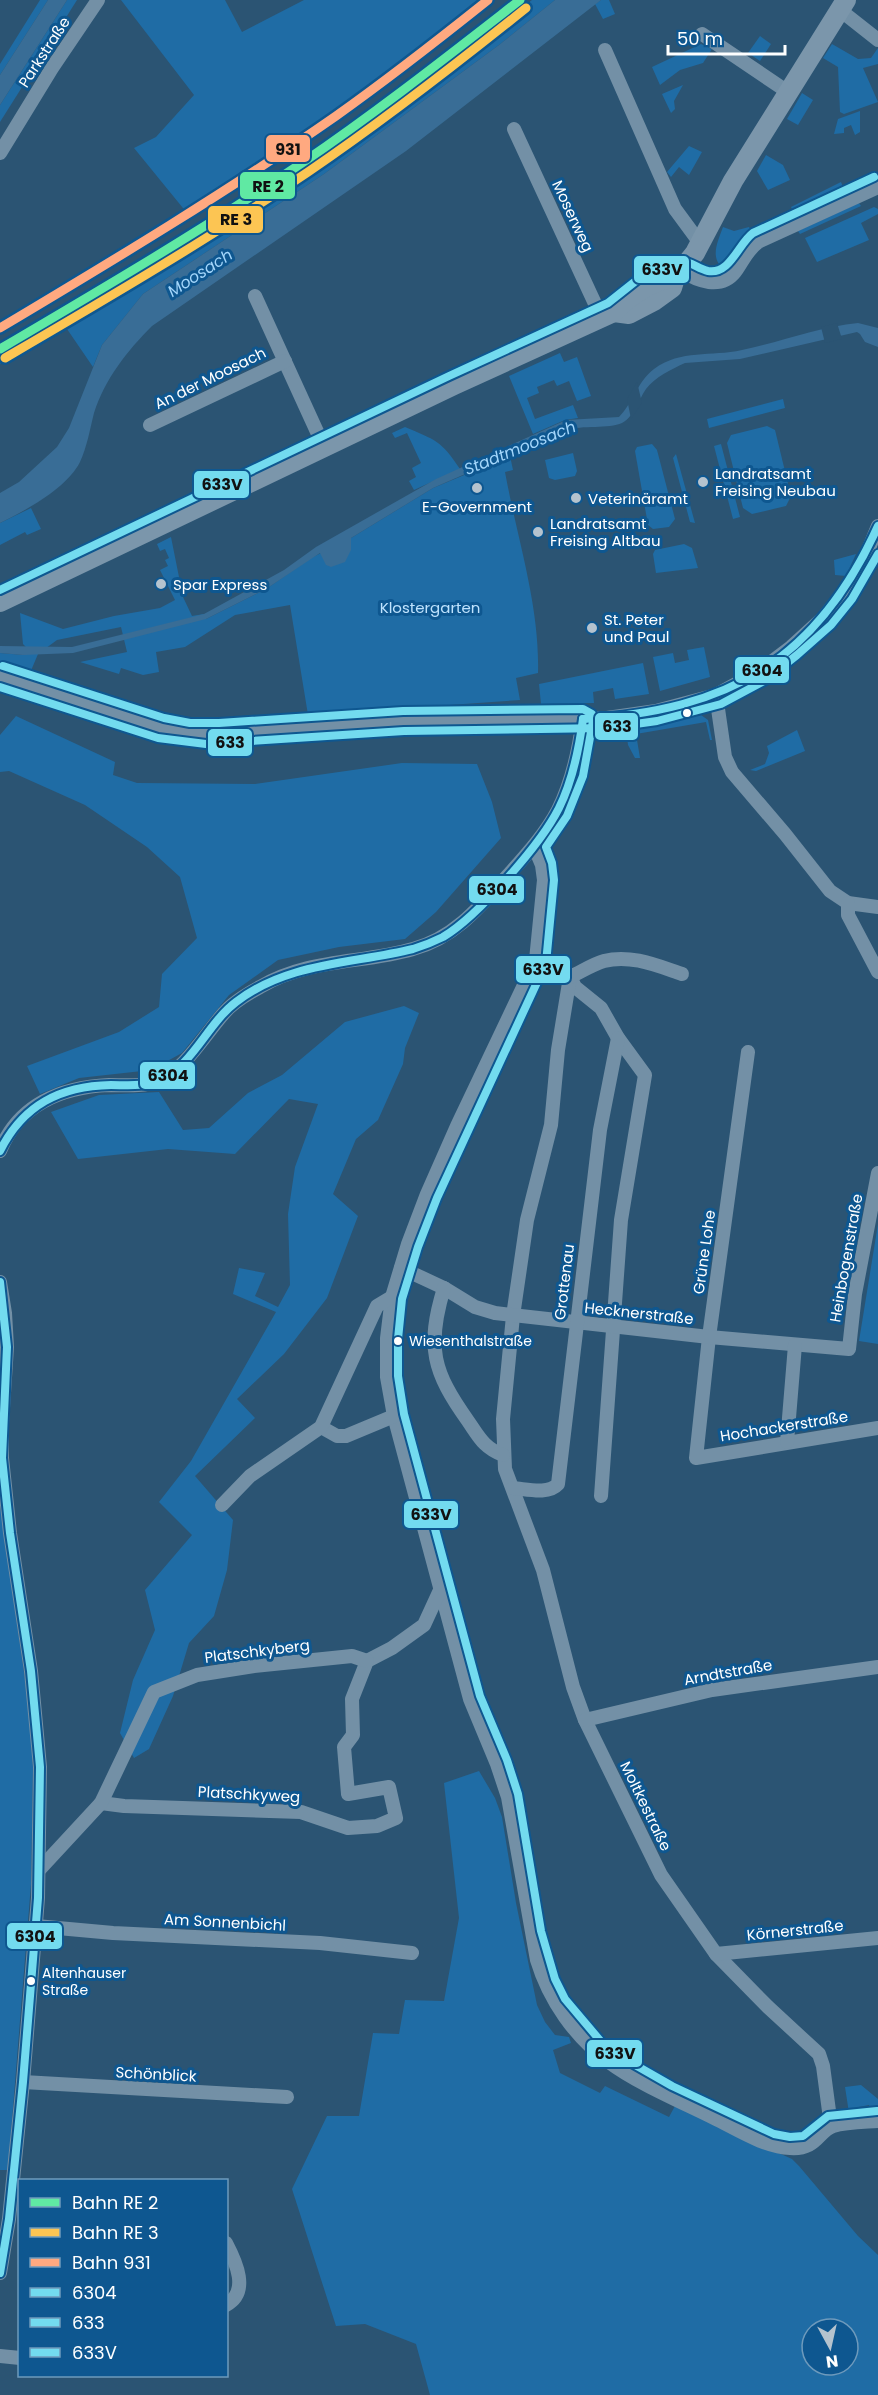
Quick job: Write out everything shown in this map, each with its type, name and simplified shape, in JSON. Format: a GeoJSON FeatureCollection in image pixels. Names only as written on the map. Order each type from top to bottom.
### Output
{"type":"FeatureCollection","features":[{"type":"Feature","properties":{"kind":"main road"},"geometry":{"type":"LineString","coordinates":[[0,602],[324,447],[610,314],[624,301],[664,277],[679,274],[700,243],[723,197],[843,5]]}},
{"type":"Feature","properties":{"kind":"street","name":"Parkstraße"},"geometry":{"type":"LineString","coordinates":[[0,153],[52,68],[98,0]]}},
{"type":"Feature","properties":{"kind":"street"},"geometry":{"type":"LineString","coordinates":[[843,5],[878,40]]}},
{"type":"Feature","properties":{"kind":"street"},"geometry":{"type":"LineString","coordinates":[[702,34],[788,92]]}},
{"type":"Feature","properties":{"kind":"street"},"geometry":{"type":"LineString","coordinates":[[605,50],[675,209],[700,243]]}},
{"type":"Feature","properties":{"kind":"street","name":"Moserweg"},"geometry":{"type":"LineString","coordinates":[[514,129],[597,308],[610,314]]}},
{"type":"Feature","properties":{"kind":"street"},"geometry":{"type":"LineString","coordinates":[[679,274],[708,282],[723,281],[735,272],[744,256],[758,242],[878,187]]}},
{"type":"Feature","properties":{"kind":"street","name":"An der Moosach"},"geometry":{"type":"LineString","coordinates":[[255,296],[324,447]]}},
{"type":"Feature","properties":{"kind":"street","name":"An der Moosach"},"geometry":{"type":"LineString","coordinates":[[150,425],[285,361]]}},
{"type":"Feature","properties":{"kind":"street"},"geometry":{"type":"LineString","coordinates":[[0,676],[161,728],[189,734],[454,719],[583,719],[656,711],[716,694],[758,672],[791,647],[823,618],[851,581],[867,553],[878,526]]}},
{"type":"Feature","properties":{"kind":"street"},"geometry":{"type":"LineString","coordinates":[[716,694],[725,757],[732,772],[827,888],[848,903],[878,907]]}},
{"type":"Feature","properties":{"kind":"street"},"geometry":{"type":"LineString","coordinates":[[0,1151],[10,1130],[18,1120],[38,1103],[56,1095],[94,1086],[154,1083],[169,1076],[230,1007],[259,987],[283,975],[322,964],[403,952],[445,936],[475,912],[534,846],[558,811],[580,742],[583,719]]}},
{"type":"Feature","properties":{"kind":"street"},"geometry":{"type":"LineString","coordinates":[[534,846],[542,865],[544,880],[536,960],[457,1126],[419,1214],[392,1297],[387,1338],[387,1367],[394,1416],[470,1699],[508,1797],[525,1900],[540,1969],[552,2000],[577,2031],[610,2063],[667,2095],[771,2144],[790,2148],[806,2146],[817,2140],[831,2126],[878,2121]]}},
{"type":"Feature","properties":{"kind":"street"},"geometry":{"type":"LineString","coordinates":[[848,903],[848,915],[878,972]]}},
{"type":"Feature","properties":{"kind":"street"},"geometry":{"type":"LineString","coordinates":[[570,977],[603,962],[619,958],[639,960],[682,974]]}},
{"type":"Feature","properties":{"kind":"street"},"geometry":{"type":"LineString","coordinates":[[536,960],[570,977],[575,987],[601,1008],[618,1038],[645,1075],[621,1220],[601,1496]]}},
{"type":"Feature","properties":{"kind":"street"},"geometry":{"type":"LineString","coordinates":[[513,1316],[527,1220],[551,1125],[558,1050],[570,977]]}},
{"type":"Feature","properties":{"kind":"street","name":"Grottenau"},"geometry":{"type":"LineString","coordinates":[[513,1488],[547,1490],[558,1484],[600,1130],[618,1038]]}},
{"type":"Feature","properties":{"kind":"street","name":"Grüne Lohe"},"geometry":{"type":"LineString","coordinates":[[696,1458],[709,1336],[748,1052]]}},
{"type":"Feature","properties":{"kind":"street","name":"Heinbogenstraße"},"geometry":{"type":"LineString","coordinates":[[849,1349],[855,1294],[878,1173]]}},
{"type":"Feature","properties":{"kind":"street","name":"Hecknerstraße"},"geometry":{"type":"LineString","coordinates":[[401,1269],[444,1288],[482,1311],[614,1327],[849,1349]]}},
{"type":"Feature","properties":{"kind":"street"},"geometry":{"type":"LineString","coordinates":[[0,1282],[7,1347],[2,1458],[10,1533],[37,1722],[40,1767],[36,1926],[14,2219],[0,2272]]}},
{"type":"Feature","properties":{"kind":"street"},"geometry":{"type":"LineString","coordinates":[[444,1288],[435,1318],[435,1353],[441,1379],[446,1390],[488,1449],[503,1455]]}},
{"type":"Feature","properties":{"kind":"street"},"geometry":{"type":"LineString","coordinates":[[222,1505],[250,1476],[321,1427],[377,1306],[392,1297]]}},
{"type":"Feature","properties":{"kind":"street","name":"Moltkestraße"},"geometry":{"type":"LineString","coordinates":[[513,1316],[503,1419],[505,1469],[543,1570],[573,1687],[585,1720],[661,1875],[716,1954],[821,2058],[831,2126]]}},
{"type":"Feature","properties":{"kind":"street"},"geometry":{"type":"LineString","coordinates":[[787,1442],[795,1345]]}},
{"type":"Feature","properties":{"kind":"street"},"geometry":{"type":"LineString","coordinates":[[321,1427],[337,1436],[346,1437],[394,1416]]}},
{"type":"Feature","properties":{"kind":"street","name":"Hochackerstraße"},"geometry":{"type":"LineString","coordinates":[[696,1458],[878,1428]]}},
{"type":"Feature","properties":{"kind":"street"},"geometry":{"type":"LineString","coordinates":[[366,1661],[392,1648],[424,1625],[441,1588]]}},
{"type":"Feature","properties":{"kind":"street","name":"Platschkyberg"},"geometry":{"type":"LineString","coordinates":[[101,1803],[154,1692],[197,1675],[254,1666],[352,1656],[366,1661]]}},
{"type":"Feature","properties":{"kind":"street","name":"Platschkyweg"},"geometry":{"type":"LineString","coordinates":[[101,1803],[124,1806],[301,1812],[348,1828],[377,1826],[396,1818],[389,1787],[348,1794],[344,1747],[353,1735],[352,1698],[366,1661]]}},
{"type":"Feature","properties":{"kind":"street","name":"Arndtstraße"},"geometry":{"type":"LineString","coordinates":[[585,1720],[712,1690],[878,1667]]}},
{"type":"Feature","properties":{"kind":"street"},"geometry":{"type":"LineString","coordinates":[[39,1870],[101,1803]]}},
{"type":"Feature","properties":{"kind":"street","name":"Am Sonnenbichl"},"geometry":{"type":"LineString","coordinates":[[36,1926],[339,1945],[412,1953]]}},
{"type":"Feature","properties":{"kind":"street","name":"Körnerstraße"},"geometry":{"type":"LineString","coordinates":[[716,1954],[878,1938]]}},
{"type":"Feature","properties":{"kind":"street","name":"Schönblick"},"geometry":{"type":"LineString","coordinates":[[23,2082],[287,2097]]}},
{"type":"Feature","properties":{"kind":"street"},"geometry":{"type":"LineString","coordinates":[[228,2247],[235,2262],[240,2289],[234,2301],[228,2304]]}},
{"type":"Feature","properties":{"kind":"street"},"geometry":{"type":"LineString","coordinates":[[0,2356],[18,2358]]}},
{"type":"Feature","properties":{"kind":"green space"},"geometry":{"type":"Polygon","coordinates":[[[40,0],[48,0],[0,75],[0,64],[40,0]]]}},
{"type":"Feature","properties":{"kind":"green space"},"geometry":{"type":"Polygon","coordinates":[[[67,0],[77,0],[0,122],[0,105],[67,0]]]}},
{"type":"Feature","properties":{"kind":"green space"},"geometry":{"type":"Polygon","coordinates":[[[121,0],[225,0],[242,32],[304,0],[494,0],[341,117],[193,214],[0,333],[0,325],[187,213],[134,148],[156,137],[194,95],[121,0]]]}},
{"type":"Feature","properties":{"kind":"green space"},"geometry":{"type":"Polygon","coordinates":[[[532,0],[555,0],[499,45],[324,174],[143,294],[102,345],[93,367],[67,329],[0,364],[0,357],[178,251],[351,137],[532,0]]]}},
{"type":"Feature","properties":{"kind":"green space"},"geometry":{"type":"Polygon","coordinates":[[[601,0],[609,0],[615,14],[603,19],[595,4],[601,0]]]}},
{"type":"Feature","properties":{"kind":"green space"},"geometry":{"type":"Polygon","coordinates":[[[760,36],[771,44],[760,61],[748,53],[760,36]]]}},
{"type":"Feature","properties":{"kind":"green space"},"geometry":{"type":"Polygon","coordinates":[[[701,44],[712,49],[703,63],[680,70],[660,85],[652,67],[701,44]]]}},
{"type":"Feature","properties":{"kind":"green space"},"geometry":{"type":"Polygon","coordinates":[[[832,44],[858,59],[871,58],[878,48],[878,64],[863,68],[878,102],[844,114],[840,112],[838,67],[823,58],[832,44]]]}},
{"type":"Feature","properties":{"kind":"green space"},"geometry":{"type":"Polygon","coordinates":[[[683,85],[674,101],[675,109],[671,113],[662,94],[683,85]]]}},
{"type":"Feature","properties":{"kind":"green space"},"geometry":{"type":"Polygon","coordinates":[[[802,93],[813,100],[798,125],[787,119],[802,93]]]}},
{"type":"Feature","properties":{"kind":"green space"},"geometry":{"type":"Polygon","coordinates":[[[860,111],[860,132],[855,135],[851,125],[844,128],[844,133],[834,134],[838,119],[860,111]]]}},
{"type":"Feature","properties":{"kind":"green space"},"geometry":{"type":"Polygon","coordinates":[[[689,146],[702,152],[689,175],[679,167],[671,177],[667,172],[689,146]]]}},
{"type":"Feature","properties":{"kind":"green space"},"geometry":{"type":"Polygon","coordinates":[[[766,155],[783,165],[790,180],[768,190],[757,171],[766,155]]]}},
{"type":"Feature","properties":{"kind":"green space"},"geometry":{"type":"Polygon","coordinates":[[[841,182],[843,187],[793,211],[791,207],[841,182]]]}},
{"type":"Feature","properties":{"kind":"green space"},"geometry":{"type":"Polygon","coordinates":[[[859,203],[861,206],[800,234],[798,231],[859,203]]]}},
{"type":"Feature","properties":{"kind":"green space"},"geometry":{"type":"Polygon","coordinates":[[[874,207],[878,209],[878,214],[861,223],[869,240],[817,262],[805,238],[874,207]]]}},
{"type":"Feature","properties":{"kind":"green space"},"geometry":{"type":"Polygon","coordinates":[[[723,227],[734,231],[749,227],[754,237],[744,244],[730,265],[721,272],[722,267],[718,263],[716,254],[723,227]]]}},
{"type":"Feature","properties":{"kind":"green space"},"geometry":{"type":"Polygon","coordinates":[[[560,353],[564,362],[577,357],[591,396],[577,401],[569,381],[557,386],[554,380],[537,387],[539,393],[527,398],[535,419],[573,405],[578,418],[565,420],[533,434],[509,376],[560,353]]]}},
{"type":"Feature","properties":{"kind":"green space"},"geometry":{"type":"Polygon","coordinates":[[[783,399],[785,408],[709,428],[707,419],[783,399]]]}},
{"type":"Feature","properties":{"kind":"green space"},"geometry":{"type":"Polygon","coordinates":[[[767,426],[775,430],[791,496],[786,506],[752,514],[743,508],[727,443],[731,435],[767,426]]]}},
{"type":"Feature","properties":{"kind":"green space"},"geometry":{"type":"Polygon","coordinates":[[[405,427],[437,442],[448,452],[460,469],[414,490],[409,481],[416,477],[412,468],[421,463],[407,433],[395,438],[392,433],[405,427]]]}},
{"type":"Feature","properties":{"kind":"green space"},"geometry":{"type":"Polygon","coordinates":[[[652,444],[657,450],[675,519],[669,527],[653,529],[648,525],[635,451],[637,447],[652,444]]]}},
{"type":"Feature","properties":{"kind":"green space"},"geometry":{"type":"Polygon","coordinates":[[[721,444],[740,517],[733,519],[714,446],[721,444]]]}},
{"type":"Feature","properties":{"kind":"green space"},"geometry":{"type":"Polygon","coordinates":[[[573,453],[577,471],[575,476],[555,480],[549,478],[545,460],[573,453]]]}},
{"type":"Feature","properties":{"kind":"green space"},"geometry":{"type":"Polygon","coordinates":[[[676,454],[695,523],[690,522],[673,458],[676,454]]]}},
{"type":"Feature","properties":{"kind":"green space","name":"Klostergarten"},"geometry":{"type":"Polygon","coordinates":[[[510,456],[513,470],[505,472],[532,597],[538,648],[538,673],[516,678],[520,700],[308,715],[290,605],[235,615],[185,647],[156,652],[159,672],[143,675],[121,668],[119,674],[80,662],[127,652],[121,627],[57,640],[38,654],[30,673],[0,664],[0,653],[24,655],[26,647],[23,644],[20,613],[63,629],[114,616],[160,608],[175,600],[160,570],[168,566],[165,560],[169,558],[165,549],[160,551],[157,544],[171,537],[183,597],[192,616],[204,614],[206,619],[266,589],[311,558],[351,538],[433,488],[510,456]]]}},
{"type":"Feature","properties":{"kind":"green space"},"geometry":{"type":"Polygon","coordinates":[[[31,508],[41,529],[27,535],[25,532],[0,545],[0,523],[31,508]]]}},
{"type":"Feature","properties":{"kind":"green space"},"geometry":{"type":"Polygon","coordinates":[[[684,544],[692,548],[698,568],[656,573],[653,554],[655,550],[684,544]]]}},
{"type":"Feature","properties":{"kind":"green space"},"geometry":{"type":"Polygon","coordinates":[[[856,554],[846,576],[835,575],[834,560],[856,554]]]}},
{"type":"Feature","properties":{"kind":"green space"},"geometry":{"type":"Polygon","coordinates":[[[704,647],[710,677],[660,691],[653,657],[673,653],[675,663],[689,660],[687,650],[704,647]]]}},
{"type":"Feature","properties":{"kind":"green space"},"geometry":{"type":"Polygon","coordinates":[[[643,663],[649,694],[615,699],[613,688],[593,692],[594,703],[541,704],[539,684],[643,663]]]}},
{"type":"Feature","properties":{"kind":"green space"},"geometry":{"type":"Polygon","coordinates":[[[701,715],[708,720],[712,740],[710,740],[706,722],[636,734],[640,758],[635,758],[628,745],[626,729],[701,715]]]}},
{"type":"Feature","properties":{"kind":"green space"},"geometry":{"type":"Polygon","coordinates":[[[16,716],[115,762],[113,775],[137,783],[255,784],[402,763],[477,764],[492,802],[501,838],[436,912],[405,939],[339,947],[278,960],[229,995],[182,1053],[151,1070],[79,1078],[40,1094],[27,1066],[119,1032],[159,1007],[162,974],[197,938],[180,877],[147,847],[85,805],[9,771],[0,772],[0,735],[16,716]]]}},
{"type":"Feature","properties":{"kind":"green space"},"geometry":{"type":"Polygon","coordinates":[[[797,730],[805,751],[756,771],[750,770],[765,764],[769,753],[767,746],[797,730]]]}},
{"type":"Feature","properties":{"kind":"green space"},"geometry":{"type":"Polygon","coordinates":[[[404,1006],[419,1013],[405,1048],[403,1064],[378,1120],[356,1139],[333,1194],[358,1216],[327,1298],[284,1354],[237,1399],[255,1418],[195,1476],[233,1520],[227,1570],[214,1616],[189,1643],[173,1696],[149,1749],[134,1758],[120,1733],[133,1680],[155,1630],[145,1590],[192,1535],[159,1502],[191,1461],[276,1312],[233,1294],[239,1268],[265,1273],[255,1296],[278,1307],[290,1285],[288,1214],[295,1167],[318,1104],[289,1099],[235,1154],[168,1149],[78,1159],[51,1112],[99,1095],[159,1092],[183,1130],[209,1128],[248,1093],[282,1075],[345,1022],[404,1006]]]}},
{"type":"Feature","properties":{"kind":"green space"},"geometry":{"type":"Polygon","coordinates":[[[878,1224],[878,1344],[859,1341],[878,1224]]]}},
{"type":"Feature","properties":{"kind":"green space"},"geometry":{"type":"Polygon","coordinates":[[[0,1505],[29,1707],[33,1768],[31,1884],[8,2170],[0,2170],[0,1505]]]}},
{"type":"Feature","properties":{"kind":"green space"},"geometry":{"type":"Polygon","coordinates":[[[479,1771],[495,1798],[502,1817],[516,1903],[537,2005],[545,2022],[555,2035],[569,2037],[571,2043],[553,2050],[560,2073],[600,2093],[605,2086],[669,2117],[675,2106],[792,2159],[799,2166],[858,2236],[878,2255],[878,2395],[430,2395],[416,2344],[365,2324],[336,2326],[292,2189],[327,2116],[359,2116],[373,2033],[399,2034],[405,2000],[444,2001],[459,1918],[444,1783],[479,1771]]]}},
{"type":"Feature","properties":{"kind":"green space"},"geometry":{"type":"Polygon","coordinates":[[[861,2085],[878,2099],[878,2110],[871,2111],[869,2105],[859,2107],[859,2112],[849,2113],[845,2087],[861,2085]]]}},
{"type":"Feature","properties":{"kind":"water"},"geometry":{"type":"Polygon","coordinates":[[[48,0],[67,0],[0,105],[0,75],[48,0]]]}},
{"type":"Feature","properties":{"kind":"water","name":"Moosach"},"geometry":{"type":"Polygon","coordinates":[[[555,0],[601,0],[406,151],[152,326],[134,345],[104,389],[94,413],[80,462],[74,472],[56,490],[0,523],[0,493],[19,482],[57,447],[69,428],[102,345],[143,294],[324,174],[499,45],[555,0]]]}},
{"type":"Feature","properties":{"kind":"water","name":"Stadtmoosach"},"geometry":{"type":"Polygon","coordinates":[[[858,323],[878,328],[878,347],[865,342],[857,332],[740,359],[685,363],[654,381],[643,393],[633,412],[622,423],[566,430],[433,488],[351,538],[351,550],[345,562],[331,567],[326,565],[320,553],[266,589],[206,619],[73,653],[23,655],[0,653],[0,646],[72,647],[204,614],[284,570],[316,547],[436,479],[566,420],[619,417],[648,374],[664,363],[686,356],[742,350],[858,323]]]}},
{"type":"Feature","properties":{"kind":"pier"},"geometry":{"type":"Polygon","coordinates":[[[837,323],[842,339],[825,343],[821,327],[837,323]]]}},
{"type":"Feature","properties":{"kind":"pier"},"geometry":{"type":"Polygon","coordinates":[[[637,382],[642,403],[631,419],[627,399],[637,382]]]}},
{"type":"Feature","properties":{"kind":"transit line"},"geometry":{"type":"LineString","coordinates":[[0,349],[190,235],[302,163],[385,104],[520,0]]}},
{"type":"Feature","properties":{"kind":"transit line"},"geometry":{"type":"LineString","coordinates":[[5,358],[196,244],[308,172],[364,133],[526,8]]}},
{"type":"Feature","properties":{"kind":"transit line","name":"633V"},"geometry":{"type":"LineString","coordinates":[[0,590],[449,376],[608,303],[637,280],[655,271],[670,268],[682,261],[701,269],[716,271],[728,264],[753,233],[874,177]]}},
{"type":"Feature","properties":{"kind":"transit line","name":"6304"},"geometry":{"type":"LineString","coordinates":[[583,719],[635,714],[682,704],[724,690],[762,670],[796,644],[827,612],[854,573],[878,526]]}},
{"type":"Feature","properties":{"kind":"transit line","name":"633"},"geometry":{"type":"LineString","coordinates":[[0,687],[158,738],[206,744],[404,731],[607,728],[657,721],[721,704],[764,681],[831,625],[852,599],[878,554]]}},
{"type":"Feature","properties":{"kind":"transit line","name":"633V"},"geometry":{"type":"LineString","coordinates":[[3,666],[164,718],[190,723],[403,711],[583,709],[592,714],[593,721],[583,776],[567,816],[546,847],[552,863],[554,880],[546,963],[437,1198],[418,1247],[402,1299],[398,1339],[398,1376],[404,1414],[480,1696],[507,1760],[518,1794],[541,1931],[555,1979],[565,1999],[603,2044],[616,2054],[672,2086],[774,2134],[790,2137],[803,2136],[828,2116],[877,2111]]}},
{"type":"Feature","properties":{"kind":"transit line","name":"6304"},"geometry":{"type":"LineString","coordinates":[[0,1151],[20,1121],[45,1101],[60,1094],[93,1086],[148,1084],[172,1073],[191,1054],[226,1011],[256,989],[277,979],[321,966],[413,949],[443,937],[457,927],[524,859],[550,823],[559,808],[572,775],[583,719]]}},
{"type":"Feature","properties":{"kind":"transit line","name":"6304"},"geometry":{"type":"LineString","coordinates":[[0,1282],[7,1347],[2,1458],[10,1533],[31,1671],[40,1767],[38,1898],[23,2082],[9,2219],[0,2273]]}},
{"type":"Feature","properties":{"kind":"rail line","name":"931"},"geometry":{"type":"LineString","coordinates":[[0,328],[254,172],[375,88],[488,0]]}},
{"type":"Feature","properties":{"kind":"place","name":"Landratsamt Freising Neubau"},"geometry":{"type":"Point","coordinates":[703,482]}},
{"type":"Feature","properties":{"kind":"place","name":"E-Government"},"geometry":{"type":"Point","coordinates":[477,488]}},
{"type":"Feature","properties":{"kind":"place","name":"Veterinäramt"},"geometry":{"type":"Point","coordinates":[576,498]}},
{"type":"Feature","properties":{"kind":"place","name":"Landratsamt Freising Altbau"},"geometry":{"type":"Point","coordinates":[538,532]}},
{"type":"Feature","properties":{"kind":"place","name":"Spar Express"},"geometry":{"type":"Point","coordinates":[161,584]}},
{"type":"Feature","properties":{"kind":"place","name":"St. Peter und Paul"},"geometry":{"type":"Point","coordinates":[592,628]}},
{"type":"Feature","properties":{"kind":"place","name":"Wiesenthalstraße"},"geometry":{"type":"Point","coordinates":[398,1341]}},
{"type":"Feature","properties":{"kind":"place","name":"Altenhauser Straße"},"geometry":{"type":"Point","coordinates":[31,1981]}}]}
